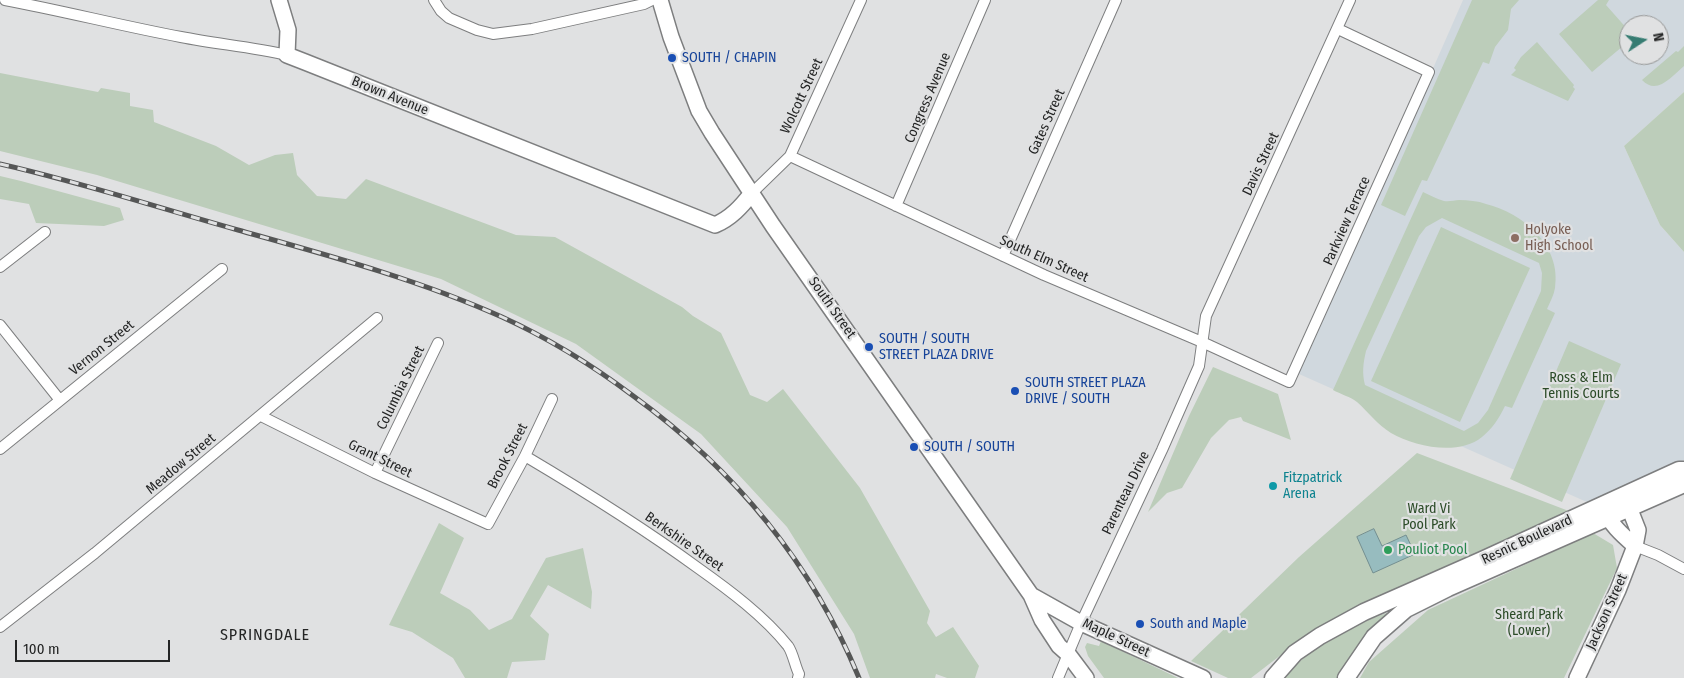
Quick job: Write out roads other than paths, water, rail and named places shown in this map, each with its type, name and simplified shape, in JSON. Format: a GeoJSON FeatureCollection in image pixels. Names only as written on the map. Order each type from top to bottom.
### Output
{"type":"FeatureCollection","features":[{"type":"Feature","properties":{"kind":"main road"},"geometry":{"type":"LineString","coordinates":[[279,0],[288,30],[287,55]]}},
{"type":"Feature","properties":{"kind":"main road","name":"South Street"},"geometry":{"type":"LineString","coordinates":[[660,0],[671,37],[699,111],[752,193],[1032,596],[1042,620],[1059,646],[1068,654],[1086,678]]}},
{"type":"Feature","properties":{"kind":"main road","name":"Brown Avenue"},"geometry":{"type":"LineString","coordinates":[[287,55],[715,225],[726,220],[752,193]]}},
{"type":"Feature","properties":{"kind":"main road","name":"Resnic Boulevard"},"geometry":{"type":"LineString","coordinates":[[1346,678],[1374,638],[1406,609],[1627,501],[1679,470],[1684,470]]}},
{"type":"Feature","properties":{"kind":"main road","name":"Resnic Boulevard"},"geometry":{"type":"LineString","coordinates":[[1627,501],[1684,484]]}},
{"type":"Feature","properties":{"kind":"main road","name":"Jackson Street"},"geometry":{"type":"LineString","coordinates":[[1577,678],[1618,590],[1635,546],[1638,530],[1627,501]]}},
{"type":"Feature","properties":{"kind":"main road"},"geometry":{"type":"LineString","coordinates":[[1604,512],[1619,533],[1635,546]]}},
{"type":"Feature","properties":{"kind":"main road","name":"Resnic Boulevard"},"geometry":{"type":"LineString","coordinates":[[1273,678],[1295,653],[1320,636],[1364,612],[1604,512]]}},
{"type":"Feature","properties":{"kind":"main road"},"geometry":{"type":"LineString","coordinates":[[1032,596],[1045,613],[1060,624],[1071,627],[1081,623]]}},
{"type":"Feature","properties":{"kind":"main road","name":"Maple Street"},"geometry":{"type":"LineString","coordinates":[[1081,623],[1203,678]]}},
{"type":"Feature","properties":{"kind":"street","name":"Brown Avenue"},"geometry":{"type":"LineString","coordinates":[[5,0],[40,3],[171,35],[287,55]]}},
{"type":"Feature","properties":{"kind":"street"},"geometry":{"type":"LineString","coordinates":[[434,0],[441,11],[449,18],[477,30],[493,34],[502,34],[599,14],[644,4],[652,0]]}},
{"type":"Feature","properties":{"kind":"street","name":"Wolcott Street"},"geometry":{"type":"LineString","coordinates":[[752,193],[790,156],[861,0]]}},
{"type":"Feature","properties":{"kind":"street","name":"Congress Avenue"},"geometry":{"type":"LineString","coordinates":[[896,206],[985,0]]}},
{"type":"Feature","properties":{"kind":"street","name":"Gates Street"},"geometry":{"type":"LineString","coordinates":[[1003,256],[1116,0]]}},
{"type":"Feature","properties":{"kind":"street","name":"Davis Street"},"geometry":{"type":"LineString","coordinates":[[1202,342],[1206,316],[1350,0]]}},
{"type":"Feature","properties":{"kind":"street","name":"Parkview Terrace"},"geometry":{"type":"LineString","coordinates":[[1289,382],[1429,72],[1338,29]]}},
{"type":"Feature","properties":{"kind":"street","name":"South Elm Street"},"geometry":{"type":"LineString","coordinates":[[790,156],[1003,256],[1202,342],[1289,382]]}},
{"type":"Feature","properties":{"kind":"street"},"geometry":{"type":"LineString","coordinates":[[0,267],[45,232]]}},
{"type":"Feature","properties":{"kind":"street","name":"Vernon Street"},"geometry":{"type":"LineString","coordinates":[[0,449],[222,269]]}},
{"type":"Feature","properties":{"kind":"street","name":"Meadow Street"},"geometry":{"type":"LineString","coordinates":[[0,627],[95,553],[377,318]]}},
{"type":"Feature","properties":{"kind":"street"},"geometry":{"type":"LineString","coordinates":[[0,325],[59,400]]}},
{"type":"Feature","properties":{"kind":"street","name":"Parenteau Drive"},"geometry":{"type":"LineString","coordinates":[[1068,654],[1199,366],[1202,342]]}},
{"type":"Feature","properties":{"kind":"street","name":"Columbia Street"},"geometry":{"type":"LineString","coordinates":[[375,473],[438,343]]}},
{"type":"Feature","properties":{"kind":"street","name":"Brook Street"},"geometry":{"type":"LineString","coordinates":[[488,524],[525,456],[552,399]]}},
{"type":"Feature","properties":{"kind":"street","name":"Grant Street"},"geometry":{"type":"LineString","coordinates":[[261,416],[375,473],[488,524]]}},
{"type":"Feature","properties":{"kind":"street","name":"Berkshire Street"},"geometry":{"type":"LineString","coordinates":[[525,456],[660,540],[724,586],[766,623],[789,647],[798,678]]}},
{"type":"Feature","properties":{"kind":"street"},"geometry":{"type":"LineString","coordinates":[[1635,546],[1658,555],[1684,569]]}},
{"type":"Feature","properties":{"kind":"street"},"geometry":{"type":"LineString","coordinates":[[1058,678],[1068,654]]}},
{"type":"Feature","properties":{"kind":"water","name":"Pouliot Pool"},"geometry":{"type":"Polygon","coordinates":[[[1374,529],[1382,546],[1406,535],[1415,554],[1373,573],[1357,537],[1374,529]]]}},
{"type":"Feature","properties":{"kind":"railway"},"geometry":{"type":"LineString","coordinates":[[0,164],[90,187],[405,279],[502,317],[569,353],[617,384],[669,424],[704,454],[736,486],[766,520],[818,595],[840,635],[859,678]]}},
{"type":"Feature","properties":{"kind":"place","name":"SOUTH / CHAPIN"},"geometry":{"type":"Point","coordinates":[672,58]}},
{"type":"Feature","properties":{"kind":"place","name":"Holyoke High School"},"geometry":{"type":"Point","coordinates":[1515,238]}},
{"type":"Feature","properties":{"kind":"place","name":"SOUTH / SOUTH STREET PLAZA DRIVE"},"geometry":{"type":"Point","coordinates":[869,347]}},
{"type":"Feature","properties":{"kind":"place","name":"SOUTH STREET PLAZA DRIVE / SOUTH"},"geometry":{"type":"Point","coordinates":[1015,391]}},
{"type":"Feature","properties":{"kind":"place","name":"SOUTH / SOUTH"},"geometry":{"type":"Point","coordinates":[914,447]}},
{"type":"Feature","properties":{"kind":"place","name":"Fitzpatrick Arena"},"geometry":{"type":"Point","coordinates":[1273,486]}},
{"type":"Feature","properties":{"kind":"place","name":"Pouliot Pool"},"geometry":{"type":"Point","coordinates":[1388,550]}},
{"type":"Feature","properties":{"kind":"place","name":"South and Maple"},"geometry":{"type":"Point","coordinates":[1140,624]}},
{"type":"Feature","properties":{"kind":"district","name":"SPRINGDALE"},"geometry":{"type":"Point","coordinates":[265,636]}},
{"type":"Feature","properties":{"kind":"park label","name":"Ross & Elm Tennis Courts"},"geometry":{"type":"Point","coordinates":[1581,386]}},
{"type":"Feature","properties":{"kind":"park label","name":"Ward Vi Pool Park"},"geometry":{"type":"Point","coordinates":[1429,518]}},
{"type":"Feature","properties":{"kind":"park label","name":"Sheard Park (Lower)"},"geometry":{"type":"Point","coordinates":[1529,624]}}]}
